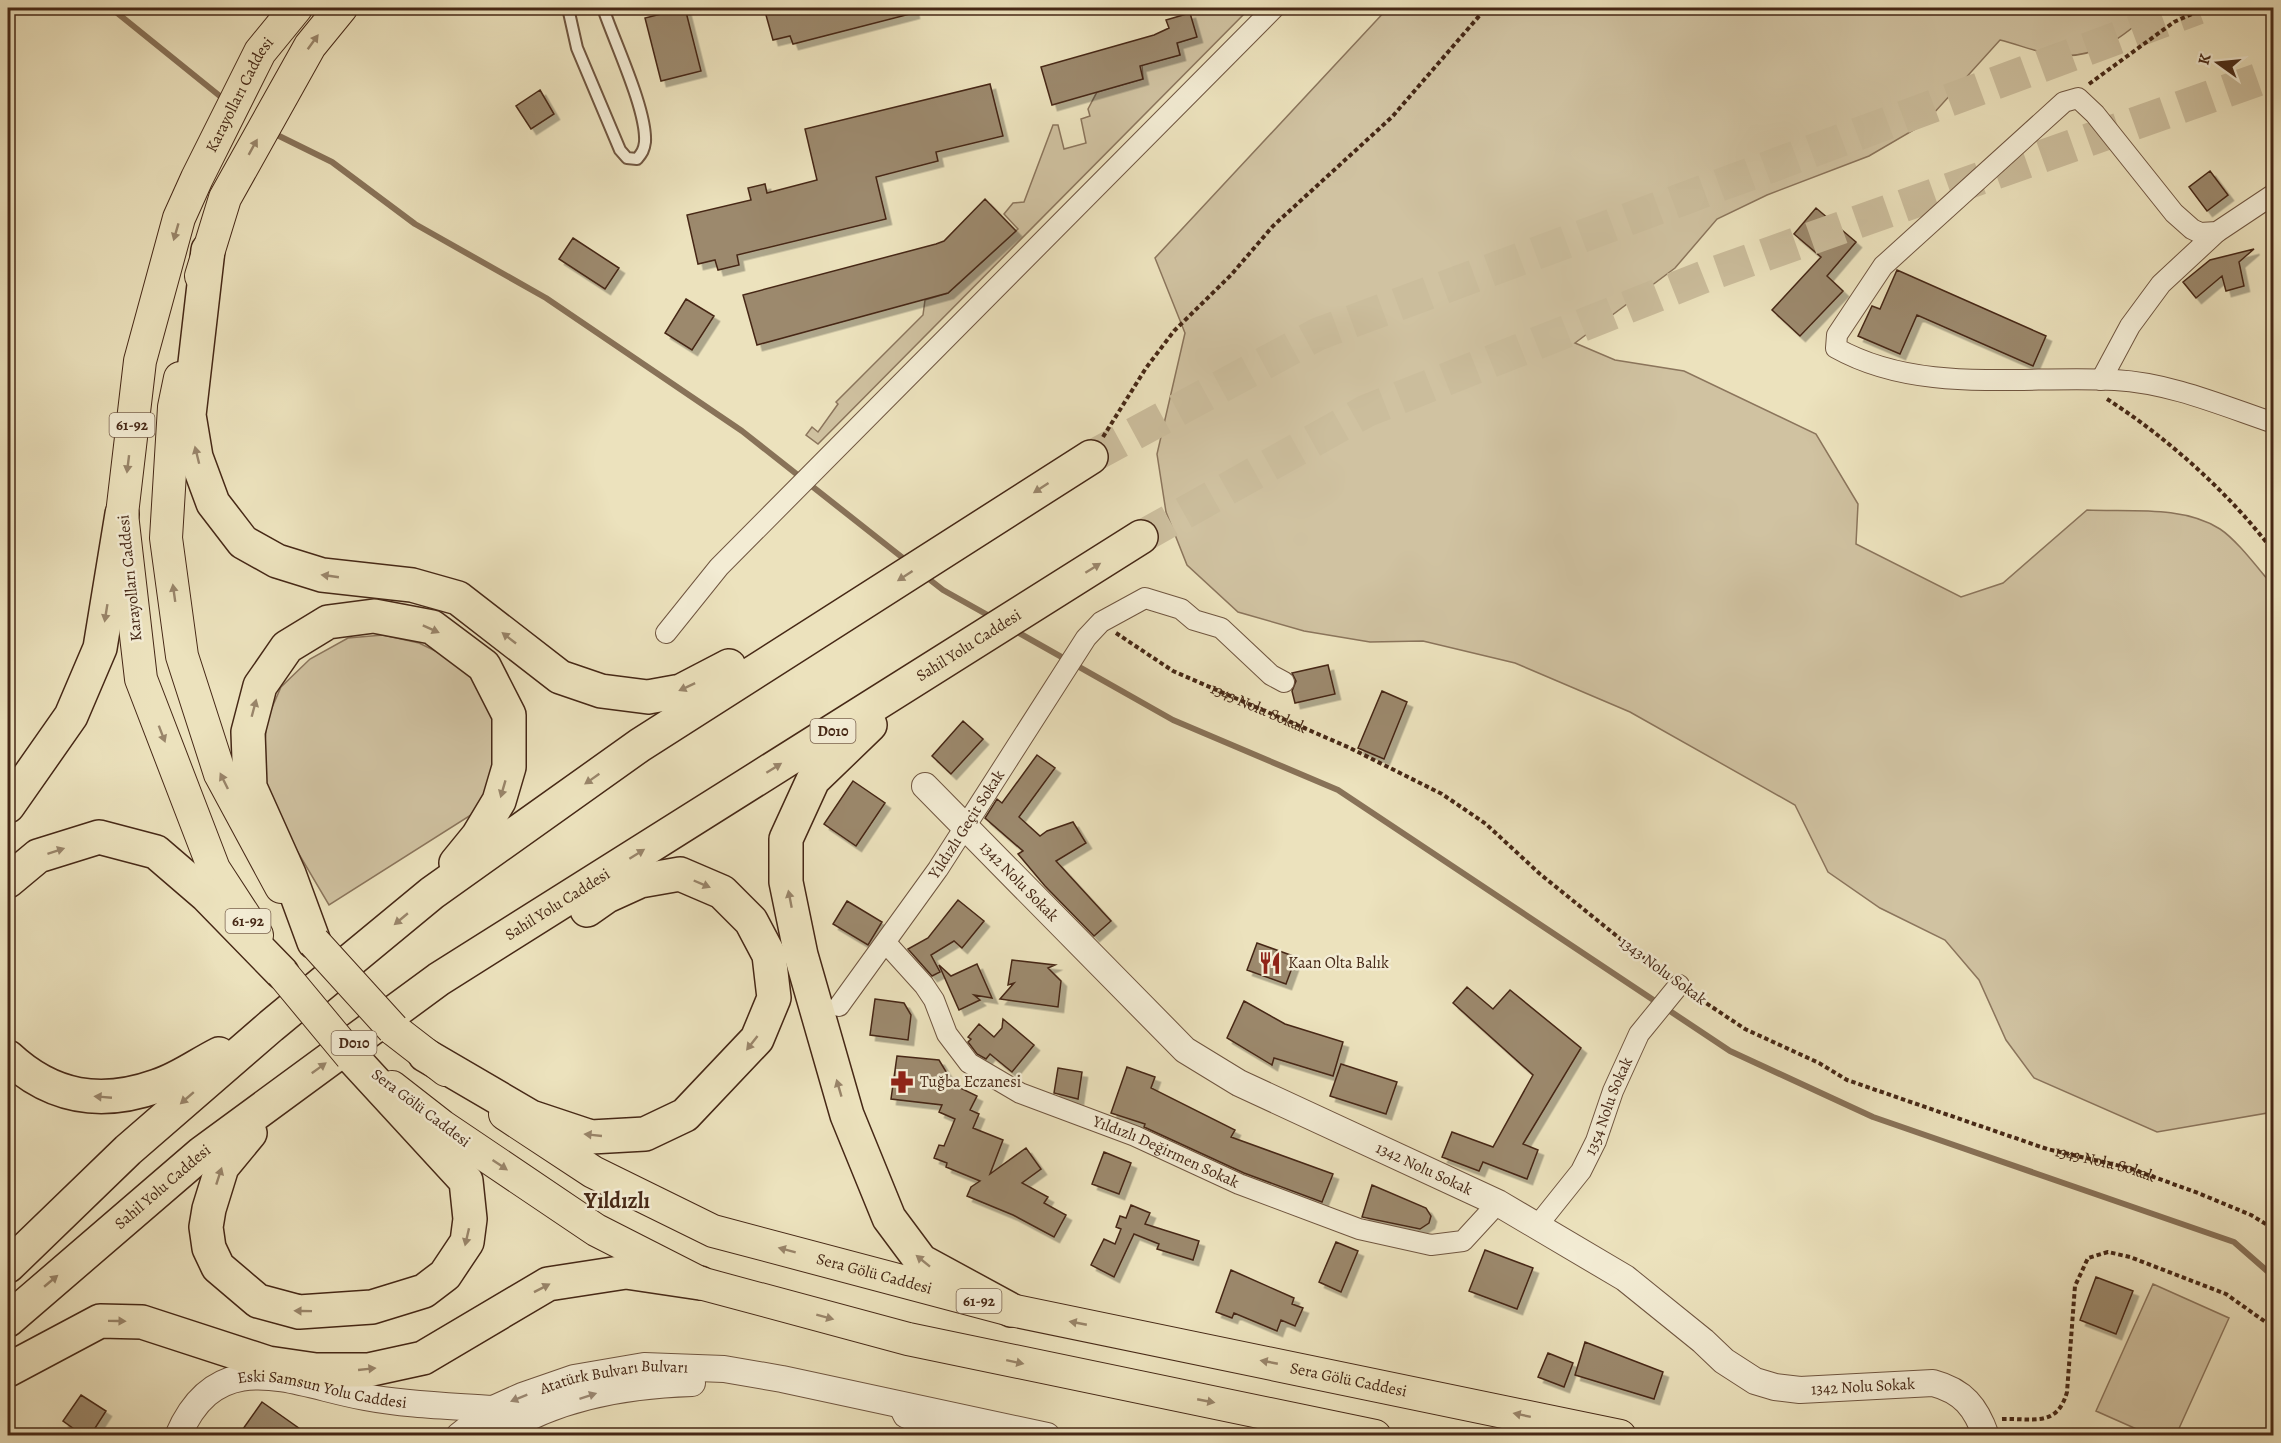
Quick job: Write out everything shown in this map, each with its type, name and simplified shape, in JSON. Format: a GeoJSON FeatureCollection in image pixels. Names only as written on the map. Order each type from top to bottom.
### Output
{"type":"FeatureCollection","features":[{"type":"Feature","properties":{"kind":"highway"},"geometry":{"type":"LineString","coordinates":[[208,250],[201,328],[189,415],[196,457],[213,503],[243,542],[277,561],[322,575],[412,585],[458,598],[560,677],[601,690],[648,697],[681,691],[724,669],[836,621]]}},
{"type":"Feature","properties":{"kind":"highway"},"geometry":{"type":"LineString","coordinates":[[8,1266],[128,1150],[271,1026],[432,893],[640,745],[1090,457]]}},
{"type":"Feature","properties":{"kind":"highway"},"geometry":{"type":"LineString","coordinates":[[8,806],[71,716],[100,648],[122,514]]}},
{"type":"Feature","properties":{"kind":"highway","name":"Sahil Yolu Caddesi"},"geometry":{"type":"LineString","coordinates":[[8,1320],[202,1153],[438,979],[1141,537]]}},
{"type":"Feature","properties":{"kind":"highway"},"geometry":{"type":"LineString","coordinates":[[314,942],[289,874],[250,787],[248,732],[260,686],[287,647],[328,622],[374,616],[432,627],[484,666],[509,715],[509,767],[499,801],[478,836],[432,893]]}},
{"type":"Feature","properties":{"kind":"highway"},"geometry":{"type":"LineString","coordinates":[[941,662],[847,745],[813,780],[786,839],[786,882],[801,955],[847,1115],[889,1218],[921,1261],[1011,1310]]}},
{"type":"Feature","properties":{"kind":"highway"},"geometry":{"type":"LineString","coordinates":[[8,881],[38,856],[99,837],[156,852],[206,895],[282,973]]}},
{"type":"Feature","properties":{"kind":"highway"},"geometry":{"type":"LineString","coordinates":[[425,1055],[531,1117],[591,1137],[645,1134],[685,1115],[719,1081],[757,1039],[774,998],[770,955],[751,921],[722,892],[680,874],[640,881],[607,896],[567,924],[438,979]]}},
{"type":"Feature","properties":{"kind":"highway"},"geometry":{"type":"LineString","coordinates":[[8,1057],[26,1074],[63,1093],[116,1098],[159,1086],[271,1026]]}},
{"type":"Feature","properties":{"kind":"highway"},"geometry":{"type":"LineString","coordinates":[[285,1093],[222,1167],[206,1227],[209,1248],[218,1267],[258,1301],[299,1312],[372,1308],[424,1291],[445,1275],[467,1242],[470,1219],[466,1181],[351,1056]]}},
{"type":"Feature","properties":{"kind":"highway"},"geometry":{"type":"LineString","coordinates":[[8,1370],[100,1321],[142,1322],[268,1363],[316,1370],[368,1370],[423,1358],[548,1284],[626,1272],[700,1283]]}},
{"type":"Feature","properties":{"kind":"main road","name":"Karayolları Caddesi"},"geometry":{"type":"LineString","coordinates":[[296,8],[261,52],[197,178],[179,219],[140,361],[122,514],[141,679],[214,869],[282,973],[351,1056]]}},
{"type":"Feature","properties":{"kind":"main road","name":"61-92"},"geometry":{"type":"LineString","coordinates":[[314,942],[269,867],[220,774],[182,656],[166,538],[174,407],[208,250],[225,198],[289,80],[310,46],[340,8]]}},
{"type":"Feature","properties":{"kind":"main road","name":"Sera Gölü Caddesi"},"geometry":{"type":"LineString","coordinates":[[314,942],[393,1029],[502,1112],[593,1172],[713,1231],[1011,1310],[1620,1436]]}},
{"type":"Feature","properties":{"kind":"main road","name":"Sera Gölü Caddesi"},"geometry":{"type":"LineString","coordinates":[[351,1056],[442,1126],[596,1230],[700,1283],[908,1339],[1375,1436]]}},
{"type":"Feature","properties":{"kind":"street"},"geometry":{"type":"LineString","coordinates":[[666,633],[719,567],[831,457],[1274,8]]}},
{"type":"Feature","properties":{"kind":"street"},"geometry":{"type":"LineString","coordinates":[[2217,232],[2200,232],[2192,229],[2174,213],[2095,114],[2078,98],[2064,102],[1883,266],[1837,335],[1836,348],[1859,361],[1906,374],[1963,379],[2102,380],[2164,386],[2274,423]]}},
{"type":"Feature","properties":{"kind":"street"},"geometry":{"type":"LineString","coordinates":[[2102,380],[2130,326],[2161,284],[2217,232],[2274,194]]}},
{"type":"Feature","properties":{"kind":"street","name":"1343 Nolu Sokak"},"geometry":{"type":"LineString","coordinates":[[1086,638],[1101,622],[1145,598],[1181,609],[1194,620],[1221,628],[1271,675],[1284,682]]}},
{"type":"Feature","properties":{"kind":"street","name":"Yıldızlı Geçit Sokak"},"geometry":{"type":"LineString","coordinates":[[839,1006],[938,869],[1086,638]]}},
{"type":"Feature","properties":{"kind":"street","name":"1342 Nolu Sokak"},"geometry":{"type":"LineString","coordinates":[[925,786],[965,824],[1185,1050],[1239,1083],[1498,1203],[1625,1278],[1703,1341],[1724,1361],[1755,1381],[1775,1387],[1800,1389],[1934,1383],[1948,1387],[1964,1396],[1974,1407],[1980,1430]]}},
{"type":"Feature","properties":{"kind":"street","name":"Yıldızlı Değirmen Sokak"},"geometry":{"type":"LineString","coordinates":[[886,943],[924,985],[934,1000],[947,1034],[969,1063],[1020,1094],[1135,1136],[1239,1184],[1359,1229],[1431,1245],[1463,1241],[1498,1203]]}},
{"type":"Feature","properties":{"kind":"street","name":"1354 Nolu Sokak"},"geometry":{"type":"LineString","coordinates":[[1537,1226],[1581,1170],[1596,1141],[1614,1091],[1639,1034],[1679,984]]}},
{"type":"Feature","properties":{"kind":"street","name":"Atatürk Bulvarı Bulvarı"},"geometry":{"type":"LineString","coordinates":[[459,1436],[494,1409],[574,1378],[644,1366],[724,1370],[782,1379],[1047,1436]]}},
{"type":"Feature","properties":{"kind":"street","name":"Eski Samsun Yolu Caddesi"},"geometry":{"type":"LineString","coordinates":[[178,1436],[185,1419],[213,1389],[233,1379],[250,1376],[286,1378],[363,1397],[494,1409]]}},
{"type":"Feature","properties":{"kind":"street","name":"Atatürk Bulvarı Bulvarı"},"geometry":{"type":"LineString","coordinates":[[496,1436],[558,1406],[603,1391],[639,1386],[782,1379]]}},
{"type":"Feature","properties":{"kind":"street"},"geometry":{"type":"LineString","coordinates":[[897,1403],[904,1417],[918,1424],[978,1436]]}},
{"type":"Feature","properties":{"kind":"lane"},"geometry":{"type":"LineString","coordinates":[[568,8],[577,48],[620,150],[627,158],[637,159],[644,150],[645,139],[641,120],[603,8]]}},
{"type":"Feature","properties":{"kind":"path"},"geometry":{"type":"LineString","coordinates":[[1090,457],[1146,368],[1174,331],[1231,275],[1273,226],[1392,117],[1486,8]]}},
{"type":"Feature","properties":{"kind":"path"},"geometry":{"type":"LineString","coordinates":[[2064,102],[2174,22],[2205,8]]}},
{"type":"Feature","properties":{"kind":"path"},"geometry":{"type":"LineString","coordinates":[[2102,380],[2102,396],[2143,422],[2215,487],[2274,552]]}},
{"type":"Feature","properties":{"kind":"path","name":"1343 Nolu Sokak"},"geometry":{"type":"LineString","coordinates":[[1101,622],[1173,671],[1350,748],[1442,794],[1486,824],[1650,965],[1745,1029],[1819,1063],[1847,1080],[2047,1149],[2139,1172],[2251,1215],[2274,1229]]}},
{"type":"Feature","properties":{"kind":"path"},"geometry":{"type":"LineString","coordinates":[[1980,1430],[2051,1418],[2063,1409],[2067,1392],[2075,1286],[2088,1258],[2108,1252],[2130,1257],[2226,1294],[2274,1328]]}},
{"type":"Feature","properties":{"kind":"shaded area"},"geometry":{"type":"Polygon","coordinates":[[[1187,8],[1250,8],[818,444],[806,435],[812,427],[818,432],[838,404],[836,402],[923,315],[925,300],[948,293],[1018,229],[1004,214],[1013,203],[1024,202],[1053,125],[1058,125],[1064,149],[1086,143],[1081,119],[1090,116],[1088,109],[1097,92],[1143,79],[1142,65],[1180,55],[1177,43],[1196,37],[1187,8]]]}},
{"type":"Feature","properties":{"kind":"shaded area"},"geometry":{"type":"Polygon","coordinates":[[[1388,8],[2155,8],[2120,37],[2094,51],[2080,54],[2066,56],[2050,54],[2000,40],[1924,124],[1869,156],[1767,195],[1717,219],[1675,268],[1575,343],[1615,360],[1684,371],[1816,434],[1858,504],[1856,544],[1961,597],[2003,583],[2087,510],[2155,511],[2189,516],[2220,529],[2241,548],[2274,587],[2273,1112],[2157,1132],[2034,1078],[2006,1040],[1979,980],[1945,940],[1880,908],[1828,872],[1795,805],[1630,712],[1515,663],[1423,641],[1370,642],[1304,631],[1238,612],[1187,565],[1166,512],[1157,454],[1185,333],[1155,258],[1388,8]]]}},
{"type":"Feature","properties":{"kind":"shaded area"},"geometry":{"type":"Polygon","coordinates":[[[383,635],[419,643],[452,659],[482,688],[501,747],[482,808],[329,905],[270,805],[263,765],[267,719],[281,687],[310,659],[348,638],[383,635]]]}},
{"type":"Feature","properties":{"kind":"shaded area"},"geometry":{"type":"Polygon","coordinates":[[[2153,1284],[2229,1318],[2176,1435],[2150,1435],[2096,1411],[2153,1284]]]}},
{"type":"Feature","properties":{"kind":"building"},"geometry":{"type":"Polygon","coordinates":[[[685,8],[701,71],[661,81],[645,18],[685,8]]]}},
{"type":"Feature","properties":{"kind":"building"},"geometry":{"type":"Polygon","coordinates":[[[764,8],[913,8],[914,13],[793,44],[790,36],[773,40],[764,8]]]}},
{"type":"Feature","properties":{"kind":"building"},"geometry":{"type":"Polygon","coordinates":[[[1190,13],[1197,37],[1177,43],[1180,55],[1140,66],[1143,79],[1052,105],[1041,67],[1154,35],[1169,28],[1166,20],[1190,13]]]}},
{"type":"Feature","properties":{"kind":"building"},"geometry":{"type":"Polygon","coordinates":[[[990,84],[1003,136],[936,152],[938,161],[876,177],[886,219],[737,255],[739,265],[718,270],[715,260],[698,264],[687,215],[751,200],[748,188],[765,184],[767,193],[817,180],[805,129],[990,84]]]}},
{"type":"Feature","properties":{"kind":"building"},"geometry":{"type":"Polygon","coordinates":[[[540,90],[554,114],[531,129],[516,106],[540,90]]]}},
{"type":"Feature","properties":{"kind":"building"},"geometry":{"type":"Polygon","coordinates":[[[2210,171],[2228,195],[2207,211],[2189,187],[2210,171]]]}},
{"type":"Feature","properties":{"kind":"building"},"geometry":{"type":"Polygon","coordinates":[[[985,199],[1016,231],[948,293],[757,345],[743,295],[944,241],[985,199]]]}},
{"type":"Feature","properties":{"kind":"building"},"geometry":{"type":"Polygon","coordinates":[[[1816,208],[1856,242],[1827,276],[1843,291],[1800,336],[1772,310],[1821,257],[1794,234],[1816,208]]]}},
{"type":"Feature","properties":{"kind":"building"},"geometry":{"type":"Polygon","coordinates":[[[573,238],[619,268],[605,289],[559,259],[573,238]]]}},
{"type":"Feature","properties":{"kind":"building"},"geometry":{"type":"Polygon","coordinates":[[[2254,249],[2239,262],[2244,286],[2226,291],[2222,276],[2196,298],[2183,282],[2210,260],[2254,249]]]}},
{"type":"Feature","properties":{"kind":"building"},"geometry":{"type":"Polygon","coordinates":[[[1897,270],[2046,336],[2033,366],[1917,315],[1900,354],[1858,336],[1872,306],[1880,309],[1897,270]]]}},
{"type":"Feature","properties":{"kind":"building"},"geometry":{"type":"Polygon","coordinates":[[[686,299],[714,316],[692,350],[665,333],[686,299]]]}},
{"type":"Feature","properties":{"kind":"building"},"geometry":{"type":"Polygon","coordinates":[[[1328,665],[1335,694],[1295,703],[1292,691],[1296,681],[1292,673],[1328,665]]]}},
{"type":"Feature","properties":{"kind":"building"},"geometry":{"type":"Polygon","coordinates":[[[1382,691],[1407,702],[1384,759],[1358,748],[1382,691]]]}},
{"type":"Feature","properties":{"kind":"building"},"geometry":{"type":"Polygon","coordinates":[[[963,721],[983,739],[951,774],[932,756],[963,721]]]}},
{"type":"Feature","properties":{"kind":"building"},"geometry":{"type":"Polygon","coordinates":[[[1037,755],[1055,768],[1019,817],[1040,836],[1047,831],[1073,822],[1086,843],[1056,861],[1111,921],[1094,936],[1045,886],[1018,854],[1023,851],[985,818],[997,799],[1002,803],[1037,755]]]}},
{"type":"Feature","properties":{"kind":"building"},"geometry":{"type":"Polygon","coordinates":[[[853,781],[885,803],[856,846],[824,824],[853,781]]]}},
{"type":"Feature","properties":{"kind":"building"},"geometry":{"type":"Polygon","coordinates":[[[958,900],[984,921],[962,948],[954,941],[931,955],[940,972],[932,976],[908,949],[928,938],[958,900]]]}},
{"type":"Feature","properties":{"kind":"building"},"geometry":{"type":"Polygon","coordinates":[[[847,901],[882,922],[868,945],[833,924],[847,901]]]}},
{"type":"Feature","properties":{"kind":"building"},"geometry":{"type":"Polygon","coordinates":[[[1257,943],[1296,957],[1286,984],[1247,970],[1257,943]]]}},
{"type":"Feature","properties":{"kind":"building"},"geometry":{"type":"Polygon","coordinates":[[[1012,960],[1055,965],[1048,968],[1061,981],[1058,1007],[1000,999],[1014,983],[1008,985],[1012,960]]]}},
{"type":"Feature","properties":{"kind":"building"},"geometry":{"type":"Polygon","coordinates":[[[977,964],[992,998],[974,995],[980,1000],[959,1010],[939,965],[951,976],[977,964]]]}},
{"type":"Feature","properties":{"kind":"building"},"geometry":{"type":"Polygon","coordinates":[[[1467,987],[1493,1009],[1510,990],[1581,1048],[1523,1144],[1538,1150],[1527,1179],[1483,1162],[1479,1171],[1442,1157],[1452,1132],[1493,1147],[1533,1075],[1453,1003],[1467,987]]]}},
{"type":"Feature","properties":{"kind":"building"},"geometry":{"type":"Polygon","coordinates":[[[875,999],[904,1003],[911,1015],[908,1040],[870,1035],[875,999]]]}},
{"type":"Feature","properties":{"kind":"building"},"geometry":{"type":"Polygon","coordinates":[[[1244,1001],[1285,1024],[1343,1042],[1333,1076],[1274,1058],[1272,1065],[1227,1038],[1244,1001]]]}},
{"type":"Feature","properties":{"kind":"building"},"geometry":{"type":"Polygon","coordinates":[[[1003,1019],[1034,1045],[1012,1072],[990,1054],[986,1059],[977,1054],[968,1042],[971,1039],[968,1037],[979,1024],[994,1037],[1002,1028],[1003,1019]]]}},
{"type":"Feature","properties":{"kind":"building"},"geometry":{"type":"Polygon","coordinates":[[[897,1056],[939,1060],[954,1085],[977,1096],[970,1110],[979,1114],[973,1128],[1003,1140],[990,1174],[1026,1148],[1041,1169],[1022,1183],[1048,1197],[1044,1203],[1066,1215],[1054,1237],[1013,1215],[967,1196],[971,1187],[980,1181],[946,1167],[947,1163],[934,1158],[939,1145],[944,1146],[955,1119],[939,1112],[942,1105],[891,1099],[897,1056]]]}},
{"type":"Feature","properties":{"kind":"building"},"geometry":{"type":"Polygon","coordinates":[[[1341,1064],[1397,1082],[1386,1114],[1330,1096],[1341,1064]]]}},
{"type":"Feature","properties":{"kind":"building"},"geometry":{"type":"Polygon","coordinates":[[[1127,1067],[1155,1077],[1151,1088],[1235,1130],[1231,1137],[1333,1174],[1322,1202],[1244,1173],[1144,1127],[1145,1124],[1111,1113],[1127,1067]]]}},
{"type":"Feature","properties":{"kind":"building"},"geometry":{"type":"Polygon","coordinates":[[[1058,1068],[1082,1072],[1078,1099],[1054,1093],[1058,1068]]]}},
{"type":"Feature","properties":{"kind":"building"},"geometry":{"type":"Polygon","coordinates":[[[1104,1152],[1131,1163],[1119,1194],[1092,1184],[1104,1152]]]}},
{"type":"Feature","properties":{"kind":"building"},"geometry":{"type":"Polygon","coordinates":[[[1372,1185],[1426,1208],[1431,1216],[1429,1223],[1420,1229],[1362,1217],[1372,1185]]]}},
{"type":"Feature","properties":{"kind":"building"},"geometry":{"type":"Polygon","coordinates":[[[1131,1205],[1150,1213],[1145,1224],[1199,1241],[1193,1260],[1157,1249],[1159,1244],[1134,1234],[1114,1277],[1091,1265],[1104,1239],[1115,1244],[1121,1229],[1116,1227],[1120,1216],[1126,1218],[1131,1205]]]}},
{"type":"Feature","properties":{"kind":"building"},"geometry":{"type":"Polygon","coordinates":[[[1336,1242],[1358,1251],[1341,1292],[1319,1282],[1336,1242]]]}},
{"type":"Feature","properties":{"kind":"building"},"geometry":{"type":"Polygon","coordinates":[[[1485,1250],[1533,1268],[1517,1309],[1469,1291],[1485,1250]]]}},
{"type":"Feature","properties":{"kind":"building"},"geometry":{"type":"Polygon","coordinates":[[[1231,1270],[1294,1298],[1292,1304],[1303,1308],[1295,1326],[1281,1320],[1277,1331],[1234,1313],[1232,1318],[1216,1312],[1231,1270]]]}},
{"type":"Feature","properties":{"kind":"building"},"geometry":{"type":"Polygon","coordinates":[[[2096,1277],[2133,1291],[2116,1334],[2080,1320],[2096,1277]]]}},
{"type":"Feature","properties":{"kind":"building"},"geometry":{"type":"Polygon","coordinates":[[[1585,1342],[1663,1372],[1654,1399],[1575,1375],[1585,1342]]]}},
{"type":"Feature","properties":{"kind":"building"},"geometry":{"type":"Polygon","coordinates":[[[1548,1353],[1573,1363],[1564,1387],[1538,1377],[1548,1353]]]}},
{"type":"Feature","properties":{"kind":"building"},"geometry":{"type":"Polygon","coordinates":[[[81,1395],[106,1411],[90,1436],[84,1436],[63,1421],[81,1395]]]}},
{"type":"Feature","properties":{"kind":"building"},"geometry":{"type":"Polygon","coordinates":[[[262,1402],[310,1436],[238,1436],[262,1402]]]}},
{"type":"Feature","properties":{"kind":"waterway"},"geometry":{"type":"LineString","coordinates":[[111,8],[226,101]]}},
{"type":"Feature","properties":{"kind":"waterway"},"geometry":{"type":"LineString","coordinates":[[271,132],[332,162],[415,224],[546,298],[742,431],[908,562]]}},
{"type":"Feature","properties":{"kind":"waterway"},"geometry":{"type":"LineString","coordinates":[[925,576],[943,590],[993,618]]}},
{"type":"Feature","properties":{"kind":"waterway"},"geometry":{"type":"LineString","coordinates":[[1012,629],[1173,720],[1338,790],[1730,1051],[1873,1117],[2234,1242],[2274,1277]]}},
{"type":"Feature","properties":{"kind":"tunnel"},"geometry":{"type":"LineString","coordinates":[[1091,457],[1318,334],[2198,8]]}},
{"type":"Feature","properties":{"kind":"tunnel"},"geometry":{"type":"LineString","coordinates":[[1141,537],[1366,411],[1711,274],[2274,74]]}},
{"type":"Feature","properties":{"kind":"place","name":"Kaan Olta Balık"},"geometry":{"type":"Point","coordinates":[1270,963]}},
{"type":"Feature","properties":{"kind":"place","name":"Tuğba Eczanesi"},"geometry":{"type":"Point","coordinates":[902,1082]}},
{"type":"Feature","properties":{"kind":"district","name":"Yıldızlı"},"geometry":{"type":"Point","coordinates":[617,1201]}}]}
